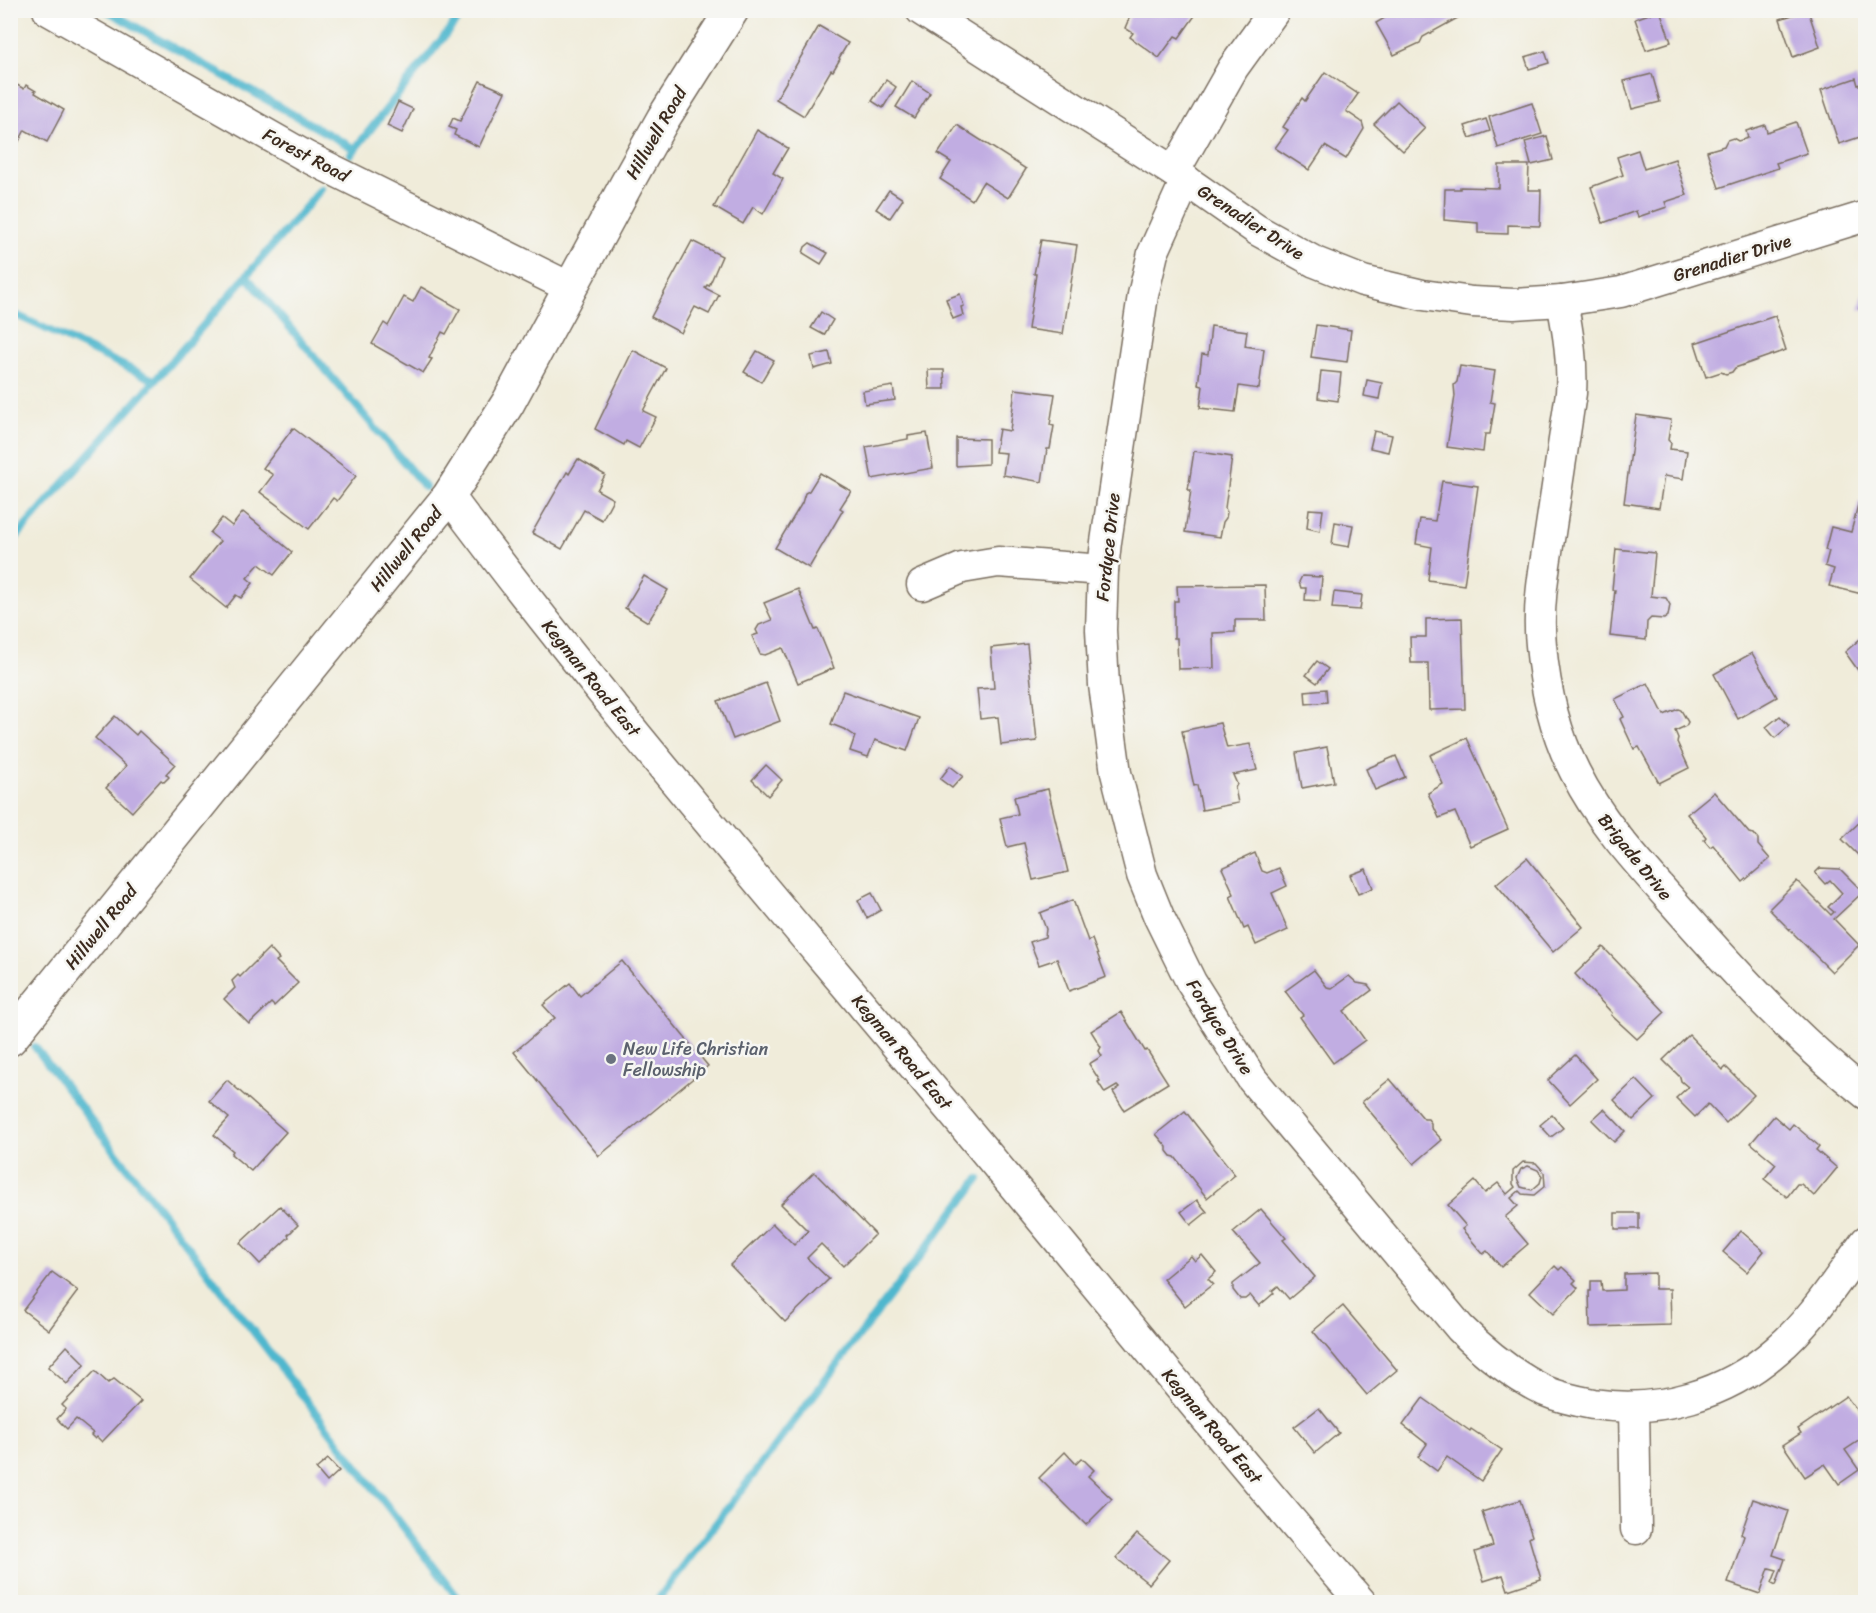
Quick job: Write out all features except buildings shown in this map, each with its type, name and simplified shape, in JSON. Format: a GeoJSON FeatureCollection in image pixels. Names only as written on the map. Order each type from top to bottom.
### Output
{"type":"FeatureCollection","features":[{"type":"Feature","properties":{"kind":"street","name":"Forest Road"},"geometry":{"type":"LineString","coordinates":[[48,10],[307,157],[571,288]]}},
{"type":"Feature","properties":{"kind":"street","name":"Hillwell Road"},"geometry":{"type":"LineString","coordinates":[[10,1039],[449,496],[508,404],[663,119],[732,10]]}},
{"type":"Feature","properties":{"kind":"street","name":"Grenadier Drive"},"geometry":{"type":"LineString","coordinates":[[921,10],[1180,176],[1257,230],[1315,262],[1363,281],[1423,296],[1514,304],[1563,301],[1621,292],[1866,216]]}},
{"type":"Feature","properties":{"kind":"street","name":"Fordyce Drive"},"geometry":{"type":"LineString","coordinates":[[1275,10],[1233,68],[1180,176],[1154,253],[1143,295],[1103,570],[1101,630],[1104,685],[1116,773],[1142,875],[1191,982],[1252,1079],[1460,1328],[1485,1353],[1505,1368],[1546,1391],[1580,1402],[1634,1407],[1663,1405],[1689,1399],[1734,1381],[1776,1351],[1803,1324],[1866,1241]]}},
{"type":"Feature","properties":{"kind":"street","name":"Brigade Drive"},"geometry":{"type":"LineString","coordinates":[[1563,301],[1570,339],[1571,393],[1543,582],[1540,627],[1544,668],[1557,731],[1580,781],[1602,819],[1620,843],[1726,963],[1821,1057],[1866,1094]]}},
{"type":"Feature","properties":{"kind":"street","name":"Kegman Road East"},"geometry":{"type":"LineString","coordinates":[[449,496],[523,594],[657,759],[964,1126],[1140,1342],[1361,1602]]}},
{"type":"Feature","properties":{"kind":"street"},"geometry":{"type":"LineString","coordinates":[[922,585],[962,568],[998,562],[1103,570]]}},
{"type":"Feature","properties":{"kind":"street"},"geometry":{"type":"LineString","coordinates":[[1634,1407],[1636,1529]]}},
{"type":"Feature","properties":{"kind":"waterway"},"geometry":{"type":"LineString","coordinates":[[106,10],[355,149]]}},
{"type":"Feature","properties":{"kind":"waterway"},"geometry":{"type":"LineString","coordinates":[[351,154],[465,10]]}},
{"type":"Feature","properties":{"kind":"waterway"},"geometry":{"type":"LineString","coordinates":[[10,544],[321,189]]}},
{"type":"Feature","properties":{"kind":"waterway"},"geometry":{"type":"LineString","coordinates":[[247,277],[425,487]]}},
{"type":"Feature","properties":{"kind":"waterway"},"geometry":{"type":"LineString","coordinates":[[10,312],[154,380]]}},
{"type":"Feature","properties":{"kind":"waterway"},"geometry":{"type":"LineString","coordinates":[[35,1047],[461,1602]]}},
{"type":"Feature","properties":{"kind":"waterway"},"geometry":{"type":"LineString","coordinates":[[656,1602],[979,1179]]}},
{"type":"Feature","properties":{"kind":"place","name":"New Life Christian Fellowship"},"geometry":{"type":"Point","coordinates":[611,1059]}}]}
